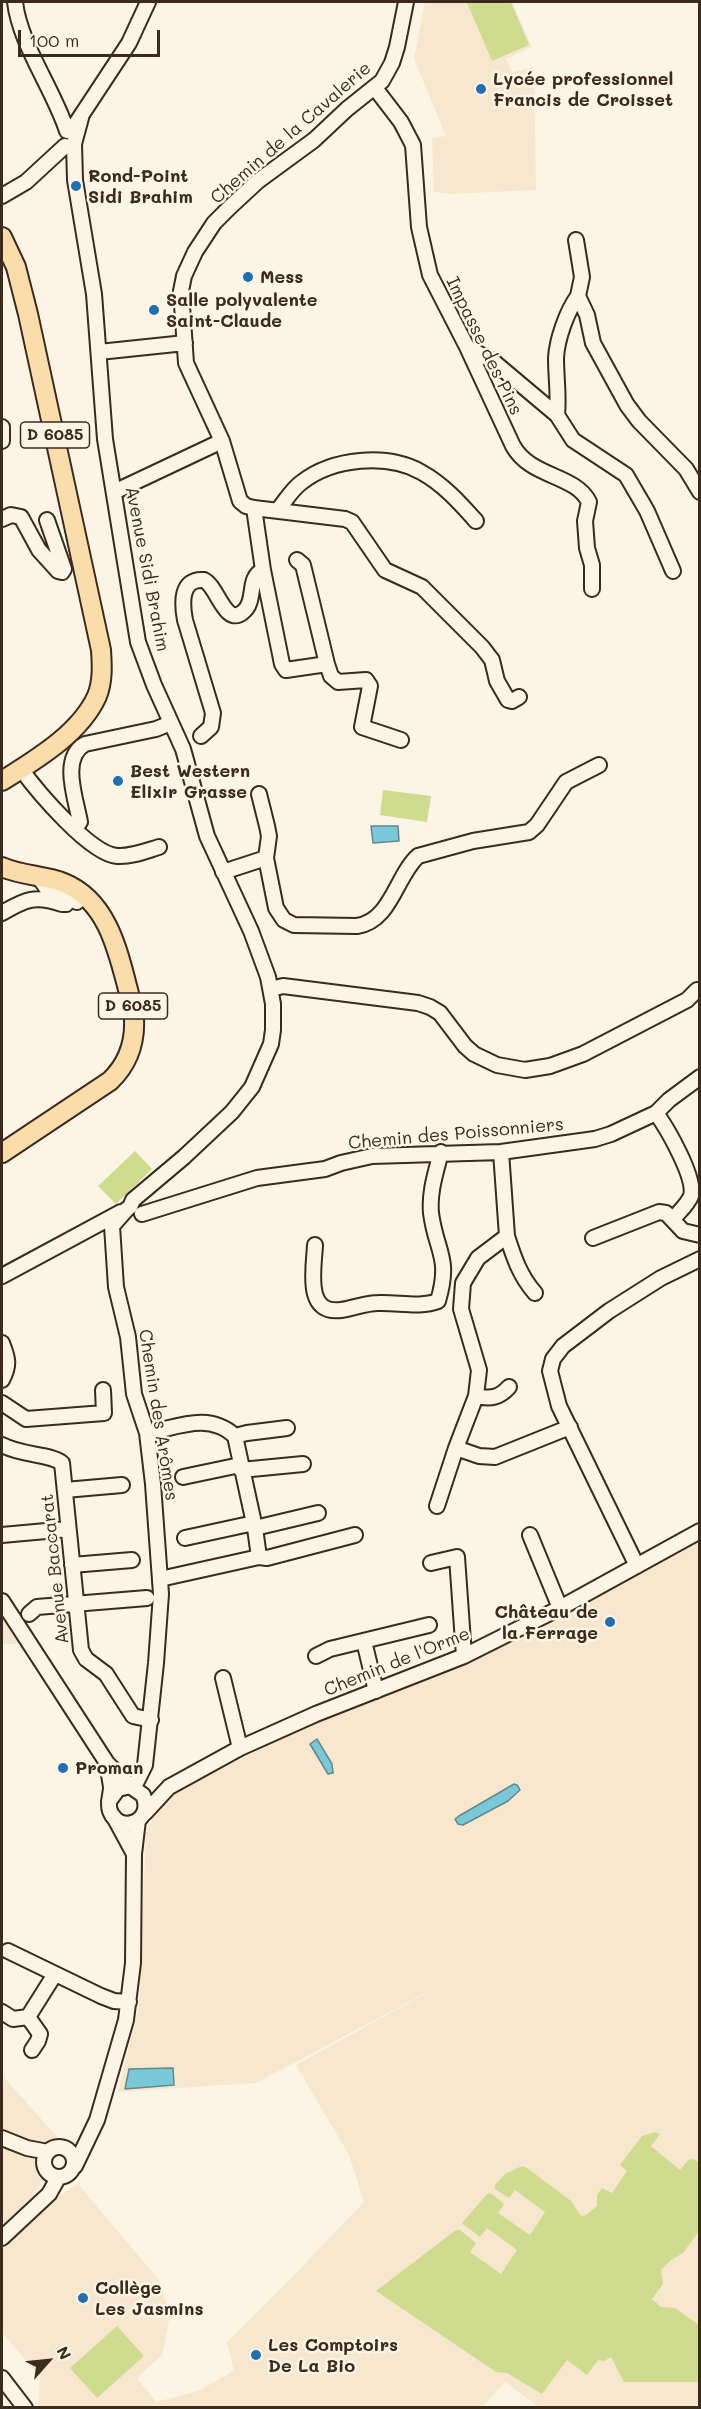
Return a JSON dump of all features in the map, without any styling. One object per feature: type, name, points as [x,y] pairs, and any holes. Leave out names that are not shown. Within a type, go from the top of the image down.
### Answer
[{"type":"main road","name":"D 6085","points":[[2,237],[16,267],[28,314],[98,636],[102,664],[97,695],[90,708],[66,735],[2,781]]},
{"type":"main road","name":"D 6085","points":[[2,772],[58,730],[76,712],[90,693],[97,663],[98,636]]},
{"type":"main road","points":[[21,769],[20,763],[50,741],[58,730]]},
{"type":"main road","name":"D 6085","points":[[2,867],[66,884],[88,898],[105,920],[119,960],[135,1021],[133,1046],[119,1072],[111,1081],[2,1153]]},
{"type":"street","name":"Avenue Sidi Brahim","points":[[15,2],[17,16],[26,41],[57,108],[68,141],[94,294],[101,414],[138,642],[154,685],[183,749],[207,836],[249,925],[271,989],[273,1030],[266,1057],[252,1087],[232,1112],[152,1186],[138,1206]]},
{"type":"street","points":[[2,196],[61,158],[84,113],[137,29],[147,2]]},
{"type":"street","name":"Chemin de la Cavalerie","points":[[185,343],[182,284],[195,252],[214,223],[245,192],[314,140],[382,81],[392,63],[406,2]]},
{"type":"street","name":"Impasse des Pins","points":[[375,87],[402,122],[413,146],[418,215],[425,261],[439,295],[467,347],[519,456],[540,470],[580,489],[590,502],[585,521],[586,548],[592,565],[591,589]]},
{"type":"street","points":[[57,108],[84,113]]},
{"type":"street","points":[[32,177],[68,141]]},
{"type":"street","points":[[557,415],[560,394],[556,356],[568,310],[578,296],[582,277],[576,240]]},
{"type":"street","points":[[578,296],[586,315],[593,343],[627,405],[639,421],[686,469],[699,492]]},
{"type":"street","points":[[99,352],[185,343],[186,363],[222,441],[240,501],[254,508],[345,519],[352,522],[385,570],[422,587],[487,652],[496,667],[497,681],[508,700],[512,701],[519,697]]},
{"type":"street","points":[[467,347],[494,362],[557,415],[573,440],[626,475],[647,511],[673,571]]},
{"type":"street","points":[[2,427],[2,441]]},
{"type":"street","points":[[114,492],[222,441]]},
{"type":"street","points":[[278,510],[291,491],[312,475],[361,461],[400,464],[423,473],[449,492],[476,521]]},
{"type":"street","points":[[254,508],[263,570],[282,664],[286,670],[327,663]]},
{"type":"street","points":[[2,519],[11,515],[21,517],[39,550],[58,572],[62,572],[64,569],[62,561],[47,520]]},
{"type":"street","points":[[297,560],[303,565],[331,676],[338,682],[366,680],[369,682],[362,724],[364,729],[401,740]]},
{"type":"street","points":[[201,736],[211,727],[213,713],[185,620],[184,590],[192,582],[204,580],[214,588],[226,612],[239,615],[246,609],[254,577],[263,570]]},
{"type":"street","points":[[75,828],[80,822],[71,764],[78,748],[85,744],[156,729],[171,723]]},
{"type":"street","points":[[258,794],[269,836],[266,858],[279,915],[294,925],[365,925],[378,917],[418,856],[473,841],[529,832],[534,829],[566,782],[599,765]]},
{"type":"street","points":[[21,769],[53,810],[109,854],[123,856],[159,847]]},
{"type":"street","points":[[223,872],[266,858]]},
{"type":"street","points":[[38,876],[47,889],[81,902],[88,898]]},
{"type":"street","points":[[2,913],[33,898],[66,904],[69,898]]},
{"type":"street","points":[[271,989],[283,986],[418,1003],[440,1013],[465,1046],[474,1053],[497,1065],[525,1070],[550,1066],[583,1054],[687,1000],[697,990]]},
{"type":"street","name":"Chemin des Poissonniers","points":[[138,1206],[166,1205],[257,1178],[325,1169],[372,1156],[441,1152],[501,1152],[595,1139],[656,1113],[699,1077]]},
{"type":"street","points":[[656,1113],[677,1147],[691,1186],[691,1196],[673,1219]]},
{"type":"street","points":[[315,1245],[314,1294],[318,1303],[324,1307],[338,1311],[375,1303],[430,1304],[438,1301],[444,1281],[444,1260],[432,1215],[430,1196],[441,1152]]},
{"type":"street","points":[[501,1152],[507,1236],[516,1264],[525,1282],[536,1293]]},
{"type":"street","points":[[67,1243],[112,1226],[138,1206]]},
{"type":"street","points":[[2,1276],[138,1206]]},
{"type":"street","points":[[593,1238],[659,1212],[666,1212],[683,1231],[699,1235]]},
{"type":"street","name":"Chemin des Arômes","points":[[112,1226],[116,1287],[128,1337],[134,1394],[147,1433],[160,1579],[160,1610],[151,1720],[145,1765],[134,1788]]},
{"type":"street","points":[[438,1506],[456,1448],[476,1396],[479,1370],[461,1309],[463,1283],[478,1258],[507,1236]]},
{"type":"street","points":[[637,1566],[553,1389],[550,1371],[553,1359],[563,1346],[609,1311],[661,1278],[699,1259]]},
{"type":"street","points":[[2,1343],[9,1361],[2,1380]]},
{"type":"street","points":[[476,1396],[490,1399],[502,1395],[509,1387]]},
{"type":"street","points":[[2,1403],[26,1419],[104,1413],[103,1390]]},
{"type":"street","points":[[147,1433],[205,1422],[225,1428],[235,1436],[259,1557]]},
{"type":"street","points":[[456,1448],[479,1456],[495,1457],[570,1427]]},
{"type":"street","points":[[235,1436],[247,1432],[287,1428]]},
{"type":"street","name":"Avenue Baccarat","points":[[2,1445],[25,1454],[54,1457],[62,1463],[81,1650],[86,1659],[106,1674],[131,1722],[151,1720]]},
{"type":"street","points":[[183,1477],[241,1468],[303,1464]]},
{"type":"street","points":[[65,1490],[122,1485]]},
{"type":"street","points":[[185,1538],[318,1514]]},
{"type":"street","points":[[2,1535],[68,1529]]},
{"type":"street","name":"Chemin de l'Orme","points":[[142,1817],[169,1787],[240,1748],[464,1656],[560,1608],[699,1531]]},
{"type":"street","points":[[160,1579],[259,1557],[267,1558],[355,1535]]},
{"type":"street","points":[[530,1535],[560,1608]]},
{"type":"street","points":[[430,1563],[457,1557],[464,1656]]},
{"type":"street","points":[[72,1565],[132,1560]]},
{"type":"street","points":[[29,1614],[37,1607],[147,1598]]},
{"type":"street","points":[[2,1601],[107,1763],[146,1801],[134,1854],[133,1963],[129,2002],[97,2120],[70,2174],[2,2147]]},
{"type":"street","points":[[316,1656],[330,1649],[429,1625]]},
{"type":"street","points":[[364,1641],[376,1691]]},
{"type":"street","points":[[223,1678],[240,1748]]},
{"type":"street","points":[[107,1763],[111,1788],[110,1812],[134,1854]]},
{"type":"street","name":"Chemin de l'Orme","points":[[134,1788],[169,1787]]},
{"type":"street","points":[[110,1801],[118,1789],[134,1788]]},
{"type":"street","points":[[114,1817],[128,1824],[142,1817]]},
{"type":"street","points":[[8,1952],[101,1996],[114,2001],[129,2002]]},
{"type":"street","points":[[28,2017],[55,1974]]},
{"type":"street","points":[[2,2012],[13,2019],[28,2017]]},
{"type":"street","points":[[28,2017],[40,2034],[32,2050]]},
{"type":"street","points":[[2,2238],[49,2194],[49,2167],[55,2147],[65,2148],[90,2135]]},
{"type":"street","points":[[2,2138],[27,2148],[49,2167]]},
{"type":"street","points":[[65,2148],[73,2155],[75,2166]]},
{"type":"street","points":[[2,2378],[25,2408]]},
{"type":"shaded area","name":"Lycée professionnel Francis de Croisset","points":[[425,2],[512,2],[532,47],[506,59],[512,72],[534,67],[536,190],[450,194],[434,192],[432,138],[446,136],[414,59]]},
{"type":"shaded area","points":[[699,1540],[699,2407],[539,2407],[505,2382],[482,2407],[38,2407],[40,2377],[2,2335],[2,2244],[52,2200],[78,2184],[159,2280],[170,2316],[162,2355],[137,2378],[156,2402],[198,2391],[234,2371],[227,2342],[364,2202],[349,2155],[296,2065],[452,1979],[256,2083],[118,2092],[139,2007],[146,1832],[157,1812],[172,1793],[326,1717],[450,1671]]},
{"type":"shaded area","points":[[2,1616],[18,1644],[2,1644]]},
{"type":"shaded area","points":[[2,2075],[59,2139],[37,2166],[42,2181],[33,2197],[2,2226]]},
{"type":"green space","points":[[511,2],[529,45],[492,61],[467,3]]},
{"type":"green space","points":[[383,790],[431,796],[427,822],[380,815]]},
{"type":"green space","points":[[135,1151],[152,1169],[116,1204],[98,1186]]},
{"type":"green space","points":[[655,2132],[660,2134],[651,2146],[680,2170],[688,2160],[694,2159],[699,2163],[699,2231],[683,2253],[661,2270],[663,2284],[652,2299],[661,2307],[675,2308],[699,2325],[699,2382],[624,2382],[611,2357],[604,2361],[598,2360],[587,2375],[567,2360],[542,2394],[507,2373],[496,2372],[376,2291],[456,2230],[460,2230],[476,2243],[470,2252],[501,2274],[517,2250],[487,2228],[480,2237],[462,2223],[490,2193],[504,2204],[498,2213],[530,2235],[545,2212],[515,2190],[509,2198],[495,2189],[495,2185],[505,2174],[522,2166],[527,2168],[571,2201],[581,2216],[586,2215],[597,2206],[597,2195],[602,2188],[612,2193],[627,2171],[620,2165],[642,2136]]},
{"type":"green space","points":[[117,2326],[144,2356],[97,2398],[70,2368]]},
{"type":"water","points":[[371,826],[398,826],[399,841],[373,843]]},
{"type":"water","points":[[317,1739],[332,1764],[333,1773],[328,1774],[310,1744]]},
{"type":"water","points":[[514,1784],[520,1790],[508,1801],[463,1825],[458,1824],[455,1819],[459,1816]]},
{"type":"water","points":[[173,2068],[174,2085],[125,2089],[129,2069]]},
{"type":"place","name":"Lycée professionnel Francis de Croisset","points":[[481,89]]},
{"type":"place","name":"Rond-Point Sidi Brahim","points":[[76,186]]},
{"type":"place","name":"Mess","points":[[248,277]]},
{"type":"place","name":"Salle polyvalente Saint-Claude","points":[[154,310]]},
{"type":"place","name":"Best Western Elixir Grasse","points":[[118,781]]},
{"type":"place","name":"Château de la Ferrage","points":[[610,1622]]},
{"type":"place","name":"Proman","points":[[63,1768]]},
{"type":"place","name":"Collège Les Jasmins","points":[[83,2298]]},
{"type":"place","name":"Les Comptoirs De La Bio","points":[[256,2355]]}]
